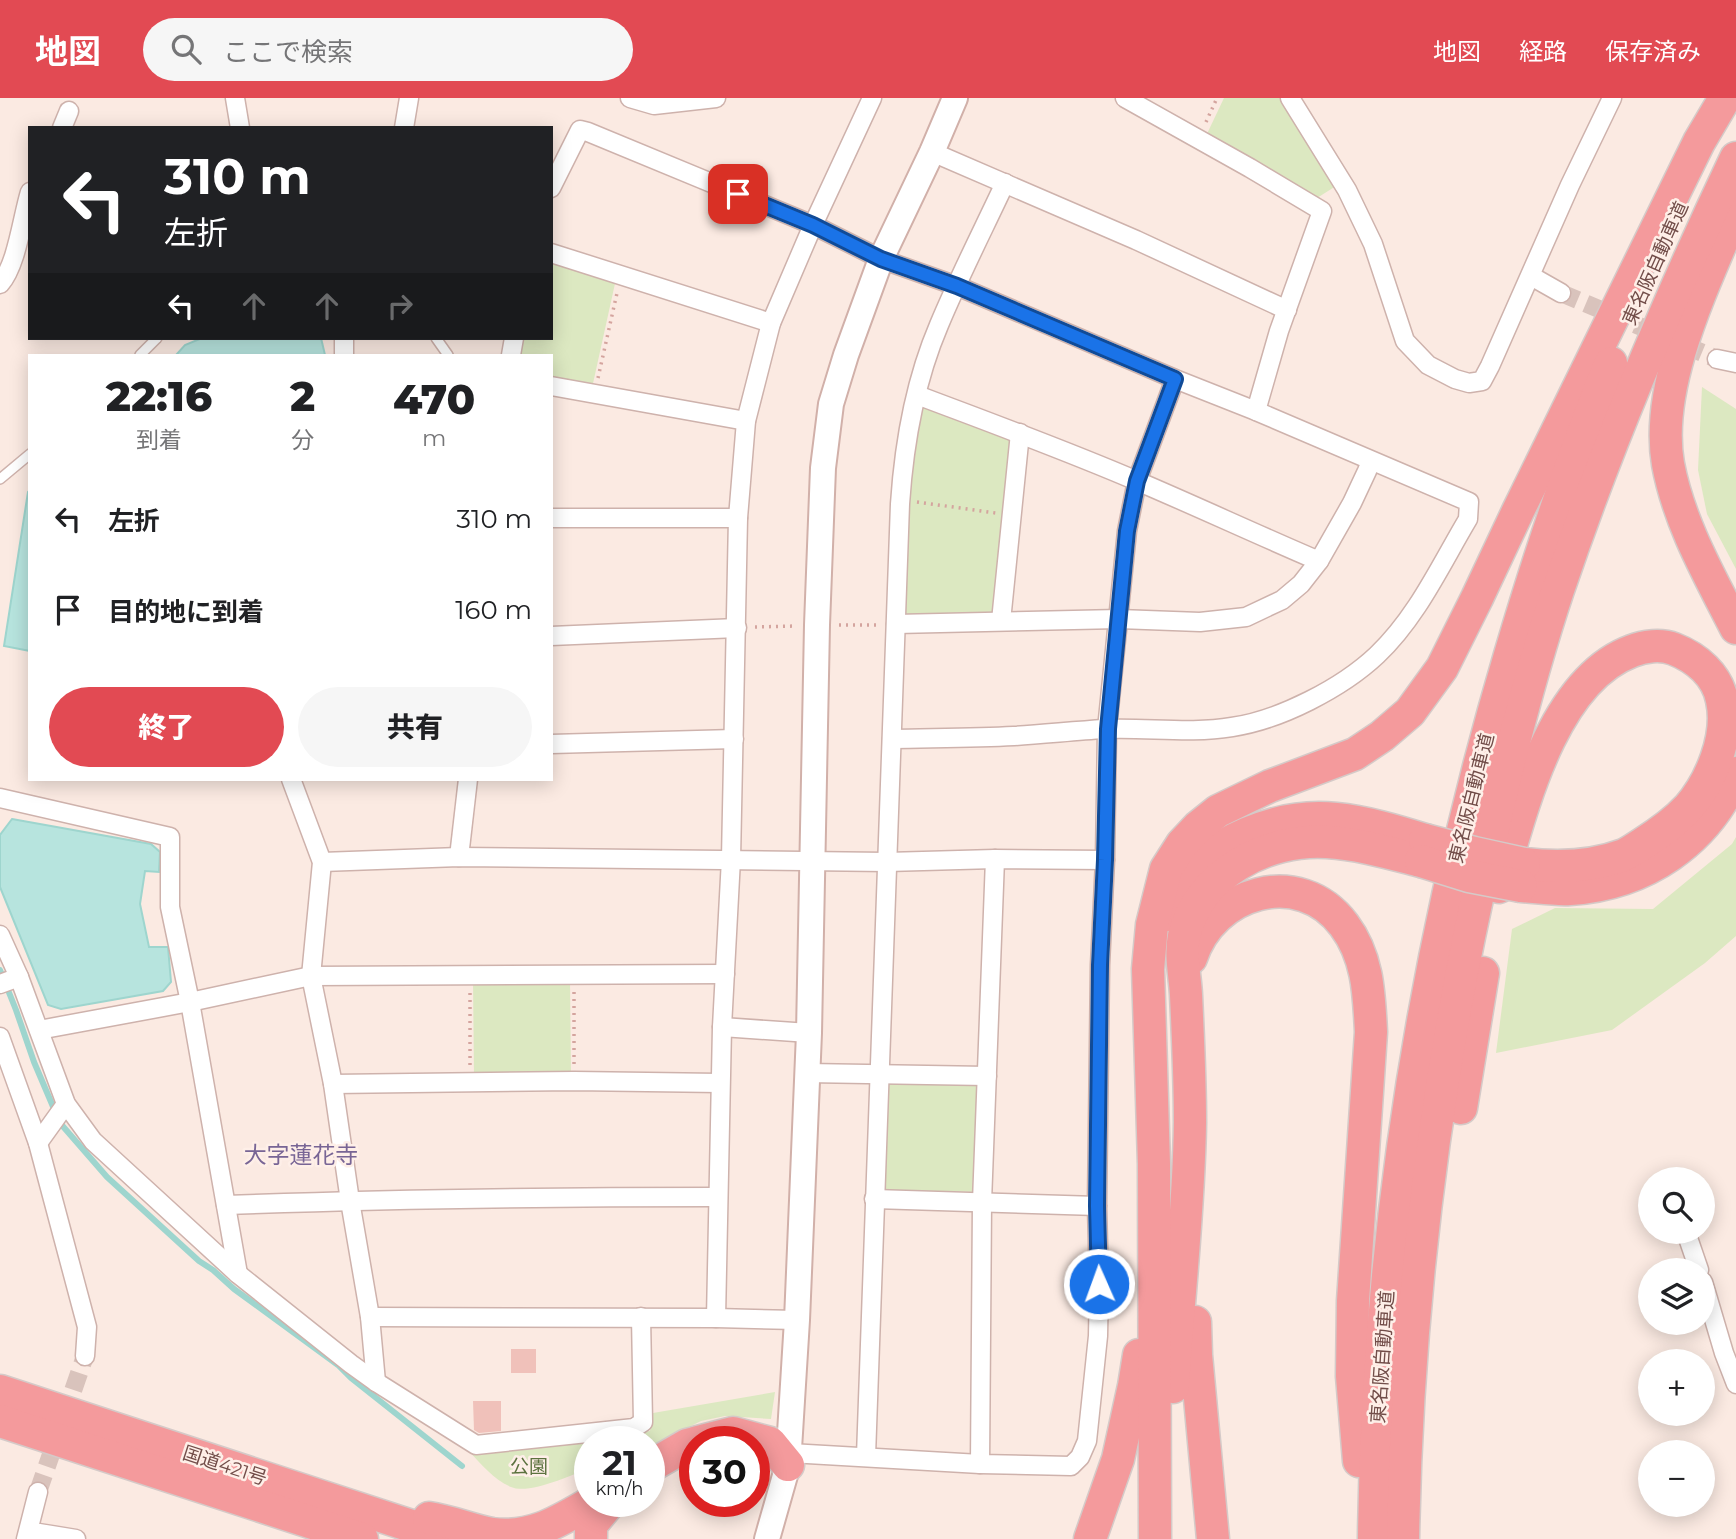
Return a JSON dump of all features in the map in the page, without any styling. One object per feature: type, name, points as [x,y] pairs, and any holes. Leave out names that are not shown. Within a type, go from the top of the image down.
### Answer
[{"type":"highway","points":[[1155,1539],[1154,1164],[1148,969],[1152,925],[1166,869],[1182,844],[1218,811],[1270,786],[1355,754],[1382,736],[1410,712],[1442,668],[1699,142],[1726,98]]},
{"type":"highway","name":"東名阪自動車道","points":[[1374,1539],[1377,1422],[1385,1304],[1401,1154],[1421,1029],[1469,802],[1530,586],[1570,468],[1660,247],[1733,98]]},
{"type":"highway","name":"東名阪自動車道","points":[[1403,1539],[1415,1305],[1432,1158],[1450,1035],[1473,913],[1497,810],[1557,593],[1598,478],[1636,380],[1736,158]]},
{"type":"highway","points":[[1736,208],[1688,329],[1675,371],[1667,428],[1668,462],[1681,513],[1736,628]]},
{"type":"highway","points":[[1408,1425],[1495,903],[1535,772],[1566,709],[1580,688],[1599,669],[1621,655],[1644,646],[1671,648],[1698,661],[1713,677],[1722,700],[1724,723],[1722,744],[1714,766],[1689,807],[1669,825],[1625,854],[1601,862],[1523,875]]},
{"type":"highway","points":[[1174,1539],[1173,1386],[1190,1121],[1186,990],[1182,958],[1184,937],[1191,916],[1201,899],[1232,867],[1277,847],[1303,842],[1474,853],[1523,875],[1567,890],[1592,887],[1616,881],[1662,861],[1687,842],[1718,808],[1736,774]]},
{"type":"highway","points":[[1148,969],[1176,892],[1205,860],[1241,836],[1281,822],[1336,819],[1397,832],[1423,850]]},
{"type":"highway","points":[[1186,990],[1190,963],[1205,930],[1236,903],[1252,895],[1270,891],[1305,896],[1334,913],[1359,950],[1366,971],[1371,1032],[1355,1252],[1352,1376],[1367,1539]]},
{"type":"highway","points":[[1090,1539],[1118,1460],[1137,1366],[1154,1164]]},
{"type":"highway","points":[[1188,1170],[1196,1355],[1213,1539]]},
{"type":"highway","name":"国道421号","points":[[0,1391],[363,1525]]},
{"type":"highway","name":"国道421号","points":[[0,1421],[363,1525],[451,1539]]},
{"type":"highway","points":[[770,1443],[789,1459]]},
{"type":"highway","points":[[1101,1539],[1104,1504]]},
{"type":"highway","points":[[363,1525],[433,1518],[495,1535],[522,1536],[544,1530],[574,1512]]},
{"type":"highway","points":[[591,1539],[591,1525],[598,1517]]},
{"type":"street","points":[[235,98],[240,126]]},
{"type":"street","points":[[404,126],[409,98]]},
{"type":"street","points":[[630,98],[654,105],[716,98]]},
{"type":"street","points":[[716,1318],[720,1083],[731,859],[738,518],[746,421],[771,323],[872,98]]},
{"type":"street","points":[[1125,98],[1322,211]]},
{"type":"street","points":[[1290,98],[1347,190],[1373,244],[1405,341],[1429,365],[1469,383],[1482,381],[1490,366],[1609,99]]},
{"type":"street","points":[[767,1539],[789,1459],[797,1320],[809,1033],[817,625],[823,468],[831,404],[881,259],[932,152],[950,100]]},
{"type":"street","points":[[553,184],[580,131],[600,137],[813,225],[881,259],[957,286],[1469,502],[1468,519],[1410,617],[1397,634],[1376,656],[1337,687],[1264,719],[1232,727],[1193,730],[1108,729],[1013,736],[892,739]]},
{"type":"street","points":[[932,152],[1287,310]]},
{"type":"street","points":[[866,1456],[904,458],[917,395],[938,327],[1005,183]]},
{"type":"street","points":[[1256,411],[1279,331],[1322,211],[1347,190]]},
{"type":"street","points":[[0,284],[12,261],[28,200]]},
{"type":"street","points":[[553,254],[771,323]]},
{"type":"street","points":[[1531,275],[1561,293]]},
{"type":"street","points":[[1717,359],[1736,363]]},
{"type":"street","points":[[789,1459],[866,1456],[980,1464],[1071,1466],[1080,1457],[1087,1441],[1098,1336],[1100,965],[1108,729],[1127,531],[1137,481],[1175,379]]},
{"type":"street","points":[[553,386],[746,421]]},
{"type":"street","points":[[917,395],[1020,433],[1137,481],[1320,561]]},
{"type":"street","points":[[1001,621],[1020,433]]},
{"type":"street","points":[[896,624],[1119,619],[1200,622],[1247,617],[1282,600],[1301,584],[1320,561],[1352,503],[1371,461]]},
{"type":"street","points":[[553,518],[738,518]]},
{"type":"street","points":[[553,636],[737,628]]},
{"type":"street","points":[[553,744],[734,739]]},
{"type":"street","points":[[292,781],[322,862],[311,976],[333,1084],[370,1317],[376,1382]]},
{"type":"street","points":[[458,857],[468,781]]},
{"type":"street","points":[[0,798],[170,836],[170,908],[190,1002],[238,1274]]},
{"type":"street","points":[[322,862],[458,857],[887,862],[1105,860]]},
{"type":"street","points":[[980,1464],[982,1202],[995,859]]},
{"type":"street","points":[[0,935],[19,977],[66,1104],[93,1141],[238,1274],[376,1382],[477,1445],[634,1428],[643,1422],[641,1317]]},
{"type":"street","points":[[39,1030],[311,976],[725,974]]},
{"type":"street","points":[[0,984],[19,977]]},
{"type":"street","points":[[722,1027],[809,1033]]},
{"type":"street","points":[[0,1037],[38,1143],[88,1327],[85,1356]]},
{"type":"street","points":[[807,1073],[987,1076]]},
{"type":"street","points":[[333,1084],[574,1081],[720,1083]]},
{"type":"street","points":[[38,1143],[66,1104]]},
{"type":"street","points":[[226,1205],[350,1200],[718,1197]]},
{"type":"street","points":[[874,1199],[1097,1206]]},
{"type":"street","points":[[370,1317],[797,1320]]},
{"type":"street","points":[[1715,1323],[1736,1384]]},
{"type":"street","points":[[27,1539],[38,1492]]},
{"type":"street","points":[[27,1539],[38,1533],[76,1539]]},
{"type":"lane","points":[[141,354],[155,340]]},
{"type":"lane","points":[[0,479],[28,456]]},
{"type":"path","points":[[1198,140],[1217,98]]},
{"type":"path","points":[[594,394],[621,275]]},
{"type":"path","points":[[901,499],[1012,515]]},
{"type":"path","points":[[737,628],[896,624]]},
{"type":"path","points":[[470,974],[470,1082]]},
{"type":"path","points":[[574,974],[574,1081]]},
{"type":"green space","points":[[1224,98],[1280,98],[1336,186],[1317,198],[1205,138]]},
{"type":"green space","points":[[553,259],[616,279],[592,388],[553,381],[553,354],[520,354],[523,340],[553,340]]},
{"type":"green space","points":[[1702,387],[1736,409],[1736,569],[1707,514],[1698,470]]},
{"type":"green space","points":[[923,405],[1010,440],[993,613],[904,617],[911,460]]},
{"type":"green space","points":[[1736,837],[1736,936],[1705,963],[1612,1030],[1496,1053],[1512,929],[1555,908],[1653,909],[1732,844]]},
{"type":"green space","points":[[473,979],[570,979],[571,1076],[474,1076]]},
{"type":"green space","points":[[885,1079],[981,1080],[978,1192],[883,1190]]},
{"type":"green space","name":"公園","points":[[775,1392],[771,1419],[725,1416],[691,1426],[679,1426],[679,1432],[665,1439],[665,1426],[651,1426],[653,1413]]},
{"type":"green space","name":"公園","points":[[574,1439],[574,1474],[539,1486],[519,1489],[499,1480],[469,1451]]},
{"type":"water","points":[[197,340],[321,340],[325,354],[177,354],[185,345]]},
{"type":"water","points":[[28,492],[28,651],[4,646]]},
{"type":"water","points":[[12,819],[151,844],[160,852],[159,872],[145,871],[140,904],[149,947],[168,947],[171,982],[163,991],[61,1009],[48,1005],[0,887],[0,835]]},
{"type":"building","points":[[511,1349],[536,1349],[536,1373],[511,1373]]},
{"type":"building","points":[[473,1401],[501,1401],[501,1431],[479,1433],[474,1430]]},
{"type":"waterway","points":[[0,970],[60,1123],[107,1177],[199,1261],[338,1365],[462,1466]]},
{"type":"tunnel","points":[[1561,293],[1717,359]]},
{"type":"tunnel","points":[[38,1492],[85,1356]]},
{"type":"district","name":"大字蓮花寺","points":[[301,1155]]},
{"type":"route","points":[[738,194],[813,225],[881,259],[957,286],[1175,379],[1137,481],[1127,531],[1108,729],[1100,965],[1097,1206],[1099,1284]]}]
